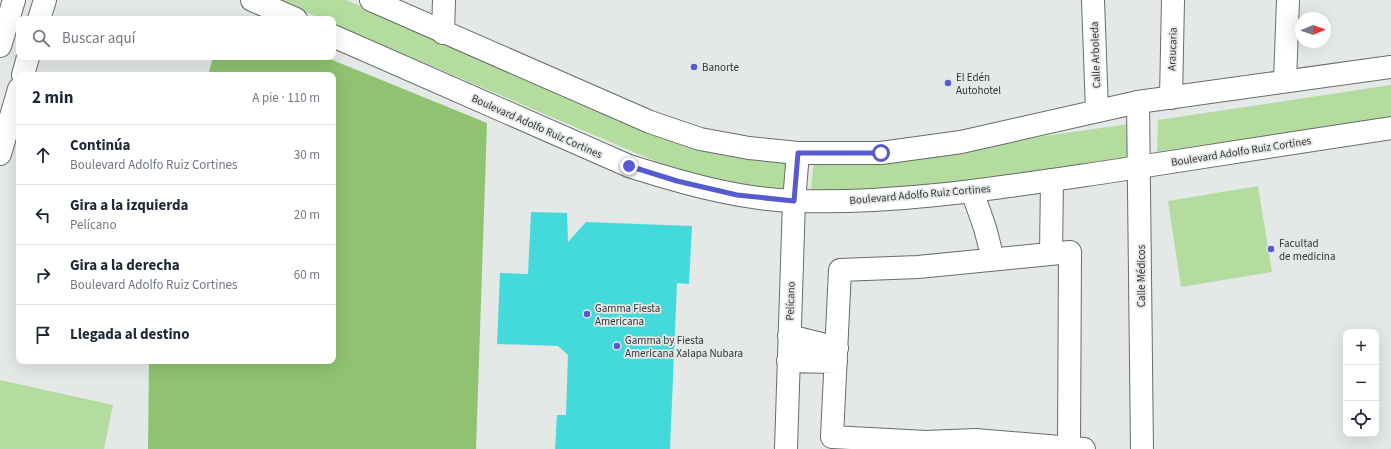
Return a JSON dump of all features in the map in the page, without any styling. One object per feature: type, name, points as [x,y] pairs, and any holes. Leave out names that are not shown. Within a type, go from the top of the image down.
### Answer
[{"type":"main road","points":[[0,46],[14,0]]},
{"type":"main road","points":[[40,16],[45,0]]},
{"type":"main road","points":[[252,0],[289,16]]},
{"type":"main road","points":[[371,0],[443,33],[664,127],[700,139],[749,148],[798,153],[881,153],[961,142],[1138,102],[1391,67]]},
{"type":"main road","points":[[443,33],[444,0]]},
{"type":"main road","name":"Calle Arboleda","points":[[1093,0],[1097,111]]},
{"type":"main road","name":"Araucaria","points":[[1170,98],[1174,0]]},
{"type":"main road","points":[[1285,81],[1288,0]]},
{"type":"main road","name":"Boulevard Adolfo Ruiz Cortines","points":[[336,37],[629,166],[677,181],[737,195],[794,201],[884,199],[972,191],[1140,167],[1391,128]]},
{"type":"main road","points":[[24,72],[27,60]]},
{"type":"main road","points":[[0,154],[16,99]]},
{"type":"main road","name":"Calle Médicos","points":[[1138,102],[1140,167],[1142,449]]},
{"type":"main road","name":"Pelícano","points":[[786,449],[794,201],[798,153]]},
{"type":"main road","points":[[1051,253],[1052,180]]},
{"type":"main road","points":[[972,191],[985,228],[993,259]]},
{"type":"main road","points":[[1070,252],[1076,448],[974,440],[926,442],[832,437],[840,270],[918,267],[993,259],[1070,252]]},
{"type":"main road","points":[[789,336],[836,355]]},
{"type":"main road","points":[[788,361],[836,355]]},
{"type":"green space","points":[[277,0],[346,0],[683,144],[789,160],[783,196],[676,170],[336,25],[336,16],[315,16]]},
{"type":"green space","points":[[212,60],[332,60],[487,123],[476,449],[148,449],[149,364],[336,364],[336,72],[209,72]]},
{"type":"green space","points":[[1391,85],[1391,122],[1157,157],[1158,120]]},
{"type":"green space","points":[[1129,124],[1130,161],[852,196],[811,190],[814,159],[897,157]]},
{"type":"green space","points":[[1258,186],[1272,272],[1181,287],[1168,201]]},
{"type":"green space","points":[[0,380],[113,405],[104,449],[0,449]]},
{"type":"building","name":"Gamma Fiesta Americana","points":[[531,212],[567,213],[568,242],[586,222],[692,226],[689,284],[677,283],[670,449],[555,449],[557,415],[566,415],[568,355],[558,346],[497,344],[500,273],[528,274]]},
{"type":"place","name":"Banorte","points":[[694,67]]},
{"type":"place","name":"El Edén Autohotel","points":[[948,83]]},
{"type":"place","name":"Facultad de medicina","points":[[1271,249]]},
{"type":"place","name":"Gamma Fiesta Americana","points":[[587,314]]},
{"type":"place","name":"Gamma by Fiesta Americana Xalapa Nubara","points":[[617,346]]},
{"type":"route","points":[[629,166],[677,181],[737,195],[794,201],[798,153],[881,153]]}]
